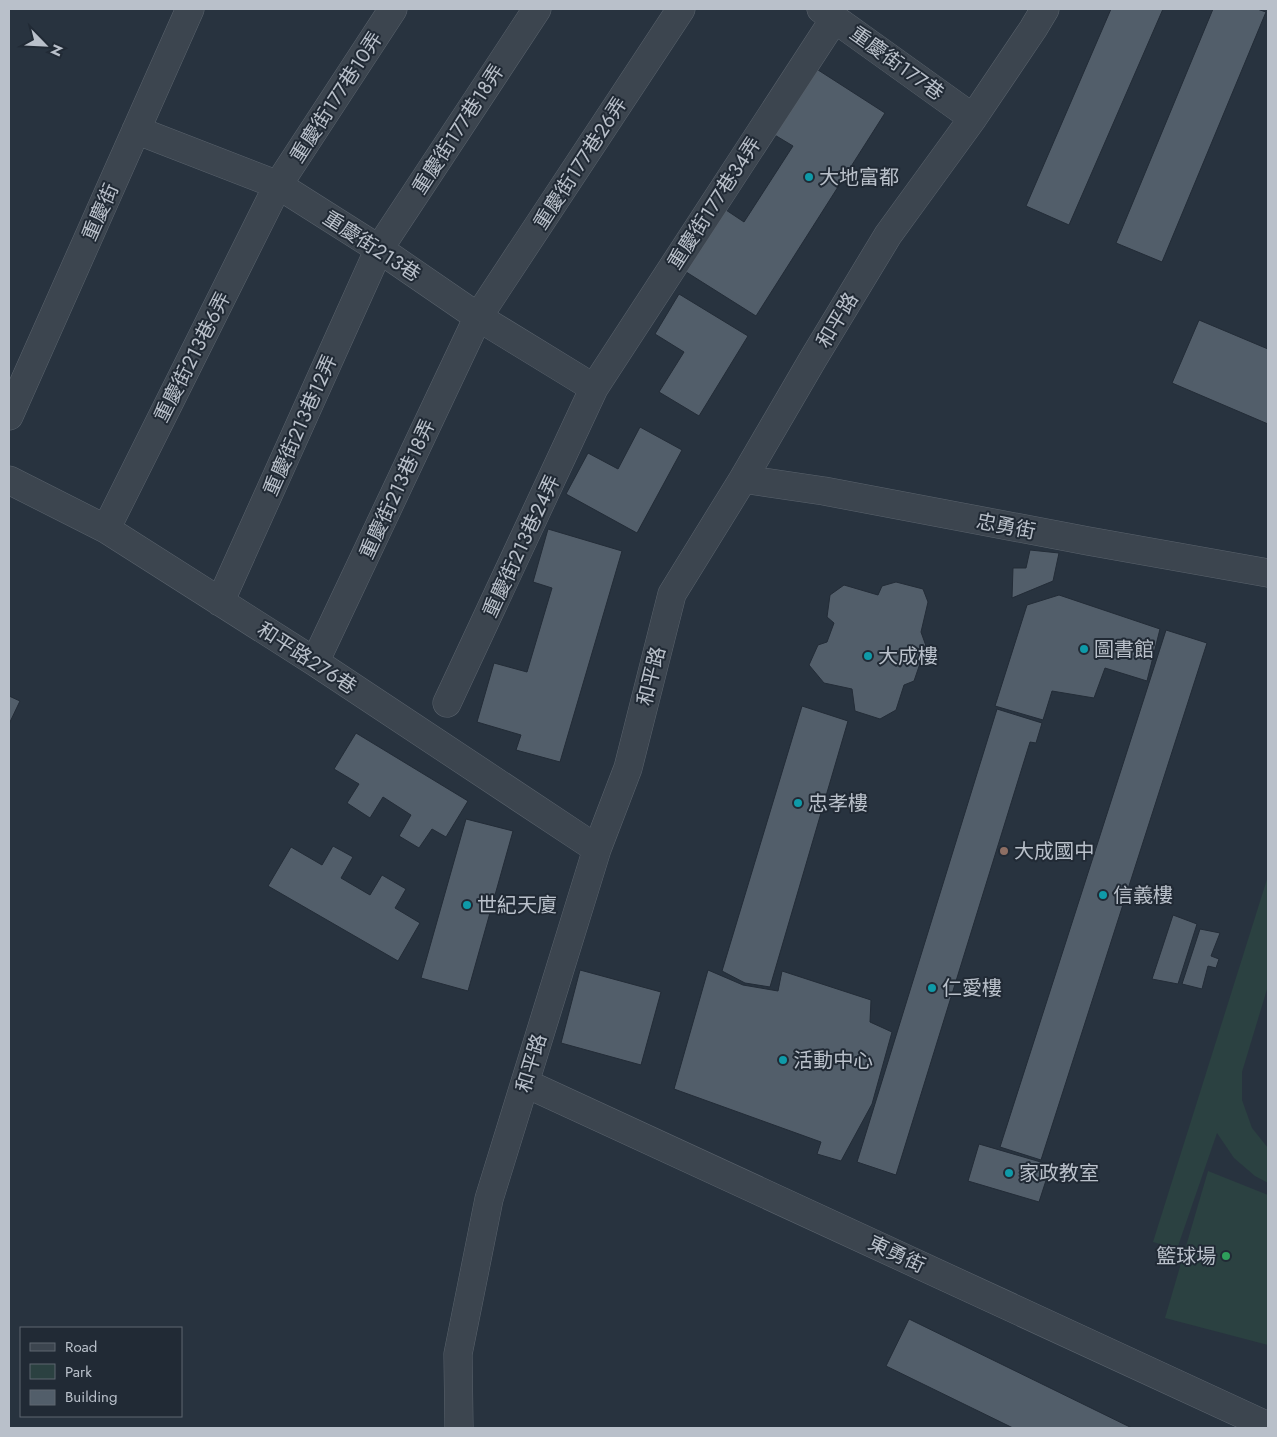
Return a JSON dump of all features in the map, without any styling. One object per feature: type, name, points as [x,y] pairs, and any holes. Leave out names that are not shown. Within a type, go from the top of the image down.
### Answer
[{"type":"street","name":"重慶街","points":[[9,416],[190,9]]},
{"type":"street","name":"重慶街177巷10弄","points":[[278,186],[393,9]]},
{"type":"street","name":"重慶街177巷18弄","points":[[379,249],[537,9]]},
{"type":"street","name":"重慶街177巷26弄","points":[[478,316],[681,9]]},
{"type":"street","name":"和平路","points":[[459,1428],[458,1354],[488,1199],[597,849],[628,768],[672,594],[743,479],[888,235],[973,118],[1045,9]]},
{"type":"street","name":"重慶街177巷","points":[[828,13],[973,118]]},
{"type":"street","name":"重慶街177巷34弄","points":[[594,388],[828,13]]},
{"type":"street","name":"重慶街213巷","points":[[136,130],[278,186],[379,249],[478,316],[594,388]]},
{"type":"street","name":"重慶街213巷6弄","points":[[106,529],[278,186]]},
{"type":"street","name":"重慶街213巷12弄","points":[[220,602],[379,249]]},
{"type":"street","name":"重慶街213巷18弄","points":[[315,662],[478,316]]},
{"type":"street","name":"重慶街213巷24弄","points":[[447,703],[594,388]]},
{"type":"street","name":"忠勇街","points":[[743,479],[824,491],[1268,573]]},
{"type":"street","name":"和平路276巷","points":[[9,480],[106,529],[315,662],[597,849]]},
{"type":"street","name":"東勇街","points":[[525,1083],[1260,1425]]},
{"type":"green space","points":[[1268,876],[1268,986],[1242,1072],[1242,1100],[1252,1128],[1268,1148],[1268,1183],[1255,1176],[1234,1158],[1217,1133],[1177,1249],[1153,1242]]},
{"type":"green space","name":"籃球場","points":[[1208,1171],[1268,1195],[1268,1345],[1165,1318]]},
{"type":"building","points":[[1111,9],[1163,9],[1069,225],[1026,206]]},
{"type":"building","points":[[1213,9],[1257,9],[1266,12],[1162,262],[1116,243]]},
{"type":"building","name":"大地富都","points":[[815,68],[885,113],[756,316],[683,270],[723,208],[744,222],[793,146],[773,134]]},
{"type":"building","points":[[679,294],[748,336],[699,416],[659,392],[684,352],[655,334]]},
{"type":"building","points":[[1199,320],[1268,349],[1268,424],[1172,383]]},
{"type":"building","points":[[640,427],[682,450],[637,533],[566,494],[588,453],[618,469]]},
{"type":"building","points":[[548,529],[622,551],[560,762],[516,750],[521,735],[477,722],[494,663],[527,672],[552,588],[533,582]]},
{"type":"building","points":[[1030,550],[1059,553],[1053,581],[1012,598],[1013,568],[1026,568]]},
{"type":"building","name":"大成樓","points":[[896,582],[923,589],[928,602],[921,632],[926,646],[914,681],[904,685],[896,710],[880,719],[855,711],[852,689],[824,683],[809,665],[818,645],[827,642],[834,623],[827,617],[830,595],[844,585],[878,595],[882,586]]},
{"type":"building","name":"圖書館","points":[[1059,595],[1160,629],[1147,681],[1105,668],[1094,698],[1052,691],[1043,720],[995,706],[1027,605]]},
{"type":"building","name":"信義樓","points":[[1166,630],[1207,643],[1041,1160],[1000,1147]]},
{"type":"building","points":[[9,696],[20,701],[9,724]]},
{"type":"building","name":"忠孝樓","points":[[802,706],[848,721],[770,987],[745,983],[722,971]]},
{"type":"building","name":"仁愛樓","points":[[997,709],[1042,723],[1036,743],[1030,742],[896,1175],[857,1162]]},
{"type":"building","points":[[356,733],[468,801],[446,837],[432,829],[419,848],[399,836],[411,815],[383,797],[370,818],[347,803],[359,784],[334,769]]},
{"type":"building","name":"世紀天廈","points":[[466,819],[513,831],[468,991],[421,978]]},
{"type":"building","name":"世紀天廈","points":[[333,846],[353,857],[341,878],[370,895],[382,875],[406,889],[395,908],[420,923],[398,961],[268,886],[291,847],[322,865]]},
{"type":"building","points":[[1173,915],[1197,924],[1178,984],[1152,979]]},
{"type":"building","points":[[1200,929],[1220,933],[1211,956],[1219,959],[1216,968],[1208,966],[1202,989],[1182,984]]},
{"type":"building","points":[[580,970],[661,992],[641,1065],[561,1043]]},
{"type":"building","name":"活動中心","points":[[708,970],[743,985],[778,991],[782,971],[871,1000],[870,1022],[892,1032],[872,1104],[841,1161],[817,1154],[821,1142],[674,1089]]},
{"type":"building","name":"家政教室","points":[[979,1144],[1051,1165],[1039,1202],[968,1181]]},
{"type":"building","points":[[909,1319],[1132,1428],[1013,1428],[886,1366]]},
{"type":"place","name":"大地富都","points":[[809,177]]},
{"type":"place","name":"圖書館","points":[[1084,649]]},
{"type":"place","name":"大成樓","points":[[868,656]]},
{"type":"place","name":"忠孝樓","points":[[798,803]]},
{"type":"place","name":"大成國中","points":[[1004,851]]},
{"type":"place","name":"信義樓","points":[[1103,895]]},
{"type":"place","name":"世紀天廈","points":[[467,905]]},
{"type":"place","name":"仁愛樓","points":[[932,988]]},
{"type":"place","name":"活動中心","points":[[783,1060]]},
{"type":"place","name":"家政教室","points":[[1009,1173]]},
{"type":"place","name":"籃球場","points":[[1226,1256]]}]
